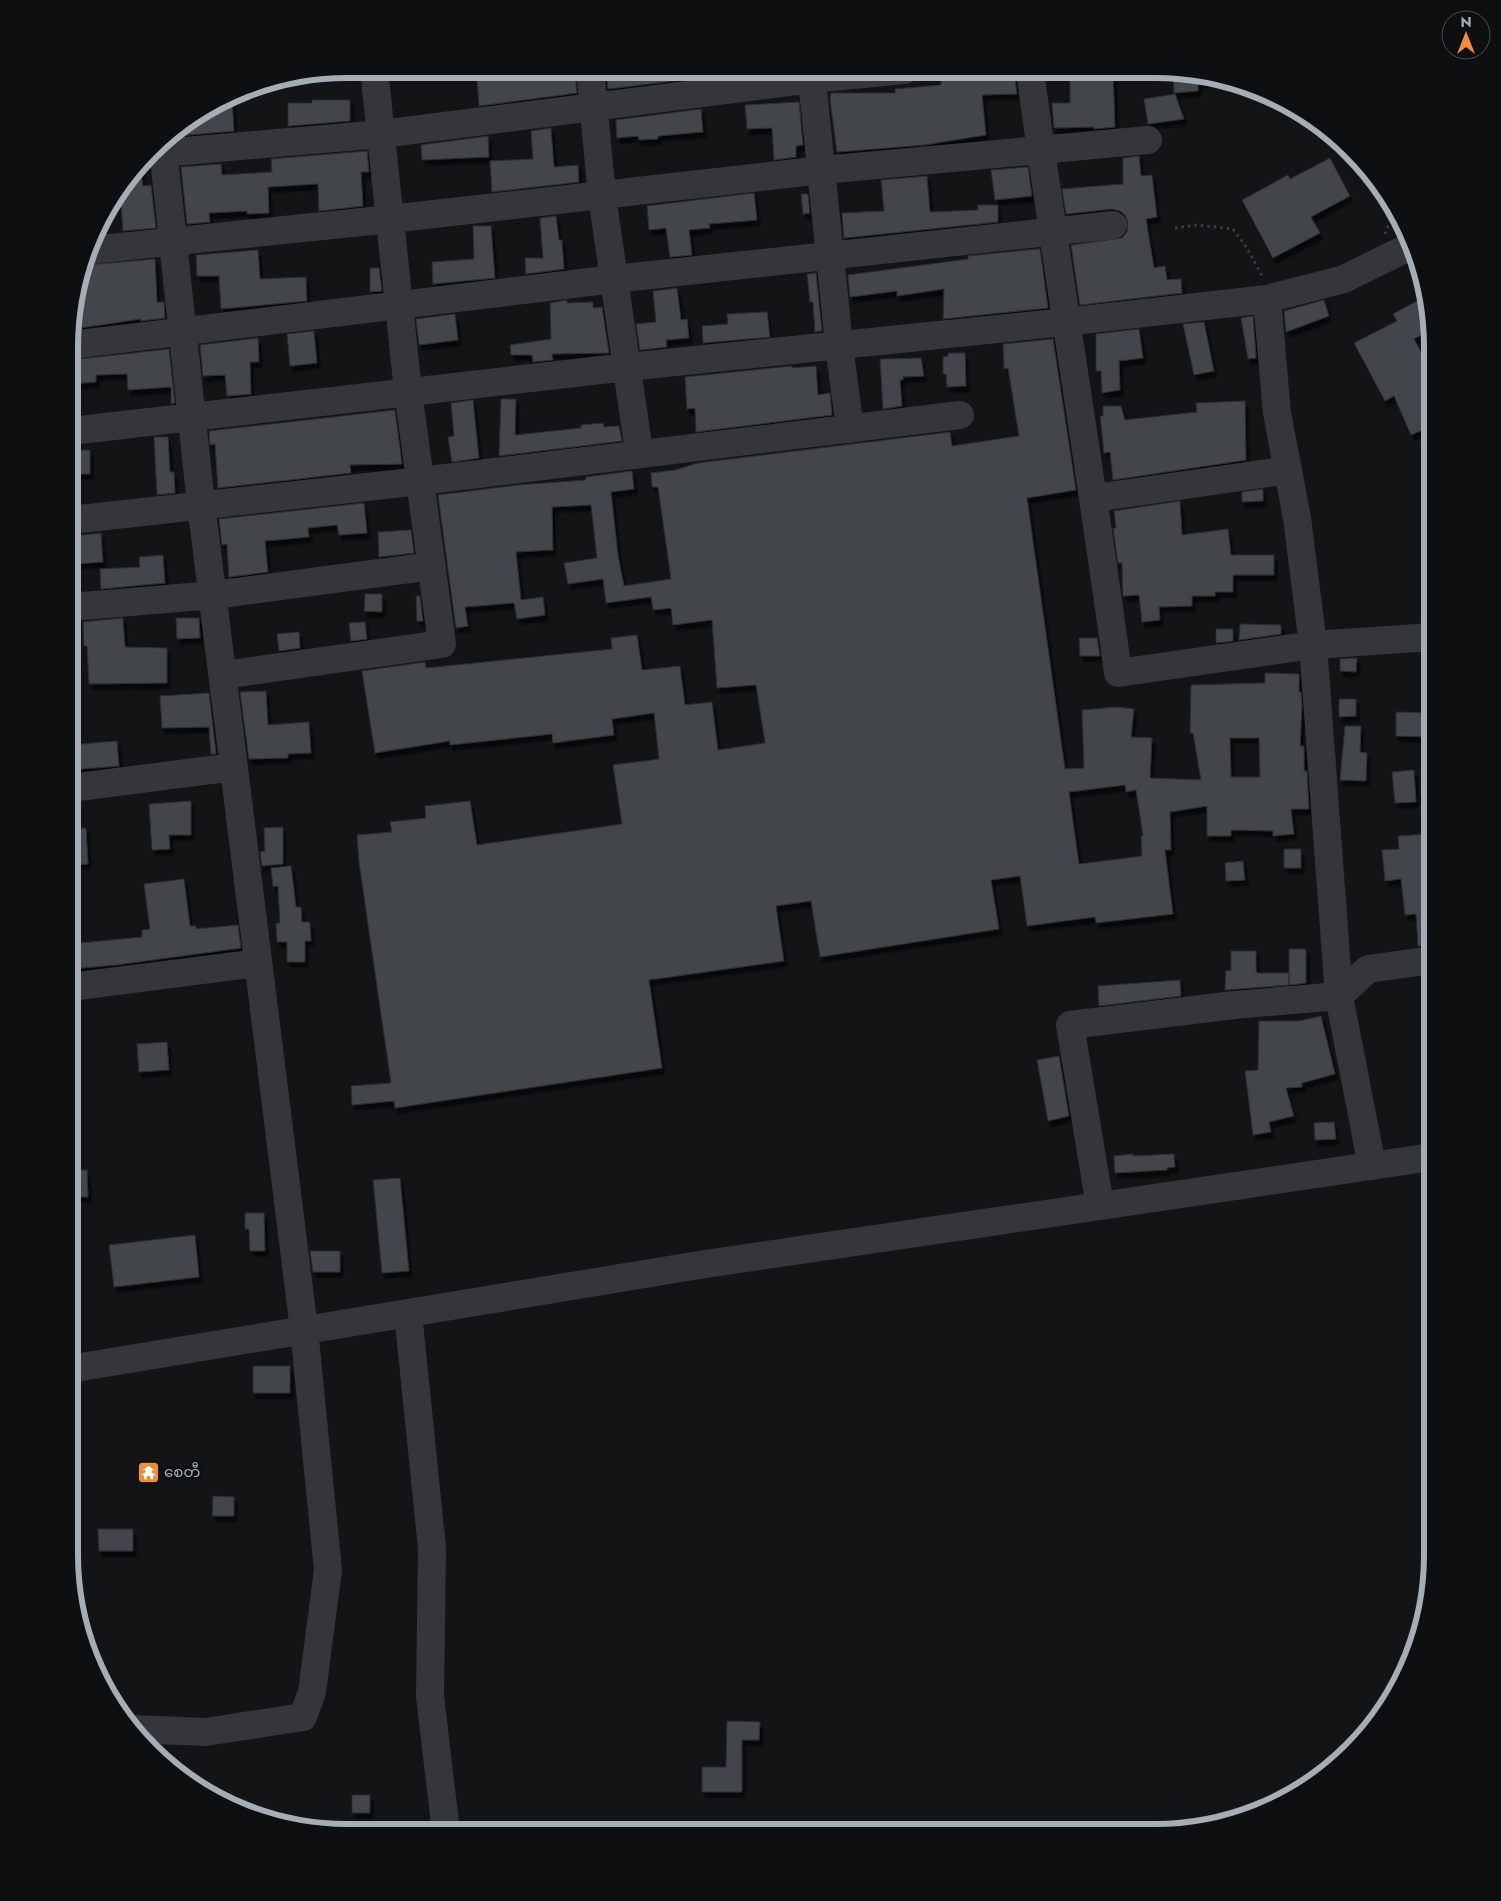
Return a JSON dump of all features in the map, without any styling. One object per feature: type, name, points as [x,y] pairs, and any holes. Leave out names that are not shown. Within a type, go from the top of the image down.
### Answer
[{"type":"street","points":[[223,675],[442,644],[408,391],[375,78]]},
{"type":"street","points":[[591,78],[602,196],[639,452]]},
{"type":"street","points":[[164,149],[381,134],[785,78]]},
{"type":"street","points":[[812,78],[839,345],[850,429]]},
{"type":"street","points":[[1031,78],[1051,231],[1095,498],[1118,673],[1314,645],[1424,638]]},
{"type":"street","points":[[96,250],[602,196],[822,170],[1148,140]]},
{"type":"street","points":[[142,1729],[206,1732],[303,1717],[312,1692],[328,1570],[304,1329],[214,595],[201,504],[173,242],[160,153]]},
{"type":"street","points":[[78,344],[614,279],[830,257],[1113,224]]},
{"type":"street","points":[[78,430],[408,391],[1065,322],[1272,298],[1344,279],[1405,249]]},
{"type":"street","points":[[1272,298],[1278,413],[1314,645],[1339,996],[1372,1166]]},
{"type":"street","points":[[78,519],[421,481],[639,452],[960,415]]},
{"type":"street","points":[[1095,498],[1288,470]]},
{"type":"street","points":[[78,605],[214,595],[432,566]]},
{"type":"street","points":[[78,787],[234,767]]},
{"type":"street","points":[[1100,1206],[1070,1025],[1234,1005],[1339,996],[1368,968],[1424,961]]},
{"type":"street","points":[[78,986],[258,963]]},
{"type":"street","points":[[78,1367],[699,1265],[1424,1157]]},
{"type":"street","points":[[408,1312],[432,1548],[430,1696],[445,1824]]},
{"type":"path","points":[[1175,228],[1197,224],[1233,229],[1247,248],[1272,298]]},
{"type":"building","points":[[477,78],[575,78],[577,93],[479,106]]},
{"type":"building","points":[[607,78],[699,78],[608,89]]},
{"type":"building","points":[[1015,78],[1017,94],[982,95],[986,135],[924,145],[837,152],[830,99],[831,93],[895,93],[895,89],[941,85],[941,80]]},
{"type":"building","points":[[1070,78],[1113,78],[1115,127],[1094,129],[1094,127],[1054,128],[1052,103],[1070,103]]},
{"type":"building","points":[[1173,78],[1203,82],[1198,84],[1198,91],[1174,93]]},
{"type":"building","points":[[1175,94],[1184,119],[1148,124],[1144,99]]},
{"type":"building","points":[[312,100],[350,100],[350,121],[288,126],[288,103],[312,103]]},
{"type":"building","points":[[799,102],[803,145],[796,146],[796,157],[774,160],[772,128],[747,129],[745,105]]},
{"type":"building","points":[[232,103],[234,131],[179,136],[197,123]]},
{"type":"building","points":[[701,109],[703,132],[658,136],[658,139],[639,140],[638,136],[617,138],[616,120]]},
{"type":"building","points":[[551,128],[554,167],[578,165],[579,182],[492,192],[490,161],[533,159],[531,131]]},
{"type":"building","points":[[488,136],[489,157],[422,160],[421,145]]},
{"type":"building","points":[[367,151],[369,172],[361,172],[363,206],[319,211],[318,184],[268,187],[269,213],[247,214],[247,211],[209,213],[210,222],[187,224],[181,167],[221,164],[222,175],[272,172],[271,159]]},
{"type":"building","points":[[1139,156],[1141,176],[1152,175],[1157,217],[1146,219],[1154,268],[1165,266],[1167,280],[1181,279],[1182,293],[1080,305],[1071,245],[1122,238],[1127,232],[1128,223],[1125,215],[1120,211],[1112,209],[1066,214],[1062,189],[1123,184],[1123,158]]},
{"type":"building","points":[[1330,158],[1350,196],[1311,217],[1320,233],[1273,258],[1242,200],[1288,175],[1290,179]]},
{"type":"building","points":[[1028,167],[1032,196],[995,200],[991,170]]},
{"type":"building","points":[[141,173],[143,186],[151,185],[156,228],[123,231],[121,201]]},
{"type":"building","points":[[927,176],[930,212],[978,210],[978,205],[998,205],[998,222],[844,238],[842,213],[884,211],[881,180]]},
{"type":"building","points":[[754,193],[757,220],[709,224],[710,228],[689,230],[692,255],[670,257],[666,228],[649,230],[647,206]]},
{"type":"building","points":[[801,194],[808,194],[810,213],[803,214]]},
{"type":"building","points":[[556,216],[559,240],[562,240],[564,269],[526,274],[525,258],[543,258],[540,218]]},
{"type":"building","points":[[473,226],[491,226],[495,278],[433,284],[432,262],[474,259]]},
{"type":"building","points":[[1040,249],[1048,308],[943,319],[944,289],[897,296],[897,291],[850,297],[848,275],[968,259],[968,256]]},
{"type":"building","points":[[258,250],[260,279],[306,277],[307,301],[221,309],[219,276],[197,276],[196,255]]},
{"type":"building","points":[[155,259],[157,302],[164,302],[165,318],[141,321],[141,319],[78,328],[83,294],[91,265]]},
{"type":"building","points":[[370,268],[379,268],[382,291],[370,292]]},
{"type":"building","points":[[816,273],[822,331],[815,332],[813,302],[810,302],[807,274]]},
{"type":"building","points":[[677,288],[681,320],[687,319],[689,338],[666,340],[667,347],[640,350],[636,324],[656,322],[653,291]]},
{"type":"building","points":[[567,300],[567,303],[593,302],[593,308],[602,307],[609,353],[552,354],[553,360],[533,362],[532,355],[511,355],[510,345],[551,339],[550,303]]},
{"type":"building","points":[[1324,300],[1329,316],[1286,332],[1284,311]]},
{"type":"building","points":[[1419,300],[1423,334],[1414,339],[1424,357],[1424,429],[1411,435],[1394,396],[1385,401],[1354,343],[1397,321],[1393,314]]},
{"type":"building","points":[[767,312],[770,337],[703,343],[702,326],[728,324],[727,314]]},
{"type":"building","points":[[455,314],[458,340],[419,345],[416,319]]},
{"type":"building","points":[[1253,316],[1256,358],[1248,359],[1241,318]]},
{"type":"building","points":[[1204,322],[1214,371],[1194,375],[1183,324]]},
{"type":"building","points":[[1139,329],[1143,358],[1119,361],[1120,390],[1102,393],[1101,371],[1096,371],[1096,334]]},
{"type":"building","points":[[314,331],[317,363],[290,366],[287,334]]},
{"type":"building","points":[[258,338],[259,362],[250,362],[251,394],[227,396],[225,375],[203,376],[200,345]]},
{"type":"building","points":[[1053,339],[1076,490],[1027,498],[1065,769],[1084,768],[1082,710],[1117,707],[1134,709],[1131,737],[1152,738],[1150,778],[1201,780],[1193,733],[1190,733],[1191,685],[1265,683],[1265,673],[1299,674],[1299,692],[1301,692],[1302,707],[1300,746],[1304,746],[1304,771],[1307,771],[1309,809],[1291,809],[1294,834],[1273,836],[1273,831],[1231,830],[1231,836],[1207,836],[1207,806],[1170,812],[1171,850],[1165,850],[1173,914],[1096,923],[1095,917],[1027,926],[1020,876],[991,880],[999,929],[820,957],[811,901],[776,906],[784,961],[649,980],[662,1068],[395,1108],[394,1101],[352,1105],[351,1086],[391,1083],[359,862],[357,835],[392,832],[390,822],[426,818],[425,806],[470,801],[477,845],[622,824],[613,765],[659,759],[654,713],[612,719],[614,735],[553,743],[552,734],[450,745],[450,741],[375,753],[362,671],[425,662],[426,668],[612,649],[611,638],[637,635],[642,670],[680,666],[685,705],[712,702],[718,750],[765,743],[756,685],[717,688],[712,620],[673,625],[671,608],[653,610],[651,597],[606,603],[603,579],[568,584],[564,563],[597,558],[591,505],[552,507],[553,550],[516,552],[521,600],[543,597],[545,615],[517,619],[514,603],[465,607],[468,626],[456,628],[438,495],[518,485],[586,480],[586,477],[632,471],[634,489],[611,492],[618,555],[624,586],[671,579],[658,487],[652,487],[651,473],[675,470],[698,463],[950,432],[952,446],[1019,436],[1008,368],[1004,369],[1003,344]],"holes":[[[1230,738],[1259,738],[1260,777],[1231,777]],[[1125,785],[1126,792],[1136,790],[1143,836],[1141,836],[1142,856],[1079,864],[1069,792]]]},
{"type":"building","points":[[169,349],[175,403],[171,404],[171,387],[128,390],[127,374],[96,375],[96,382],[78,383],[78,359]]},
{"type":"building","points":[[948,353],[965,353],[966,386],[947,387],[946,374],[943,374],[943,357],[948,356]]},
{"type":"building","points":[[921,358],[924,376],[903,377],[903,380],[900,380],[902,406],[883,409],[880,359]]},
{"type":"building","points":[[792,366],[792,368],[816,366],[818,395],[830,393],[832,415],[696,432],[695,408],[687,409],[685,377]]},
{"type":"building","points":[[501,399],[516,399],[515,435],[581,428],[581,425],[603,423],[604,427],[619,426],[622,441],[499,456]]},
{"type":"building","points":[[473,400],[479,458],[452,462],[448,437],[454,436],[451,403]]},
{"type":"building","points":[[1245,401],[1246,460],[1113,480],[1110,452],[1104,453],[1100,416],[1103,416],[1103,406],[1121,406],[1125,420],[1197,412],[1196,403]]},
{"type":"building","points":[[395,410],[402,464],[350,465],[351,473],[218,488],[215,444],[210,445],[209,431]]},
{"type":"building","points":[[154,437],[168,437],[170,472],[174,472],[175,493],[157,495]]},
{"type":"building","points":[[78,450],[90,450],[90,474],[78,474]]},
{"type":"building","points":[[1263,489],[1263,501],[1242,502],[1242,492]]},
{"type":"building","points":[[1180,501],[1182,535],[1228,529],[1231,555],[1274,555],[1274,575],[1233,575],[1233,592],[1215,592],[1215,596],[1192,596],[1192,606],[1159,607],[1160,620],[1142,622],[1139,595],[1123,596],[1122,563],[1118,563],[1113,528],[1116,528],[1114,511]]},
{"type":"building","points":[[364,503],[367,533],[339,535],[337,525],[308,528],[309,537],[265,541],[268,572],[229,577],[227,544],[222,545],[219,519]]},
{"type":"building","points":[[411,530],[414,553],[379,557],[378,532]]},
{"type":"building","points":[[101,533],[103,562],[78,564],[78,535]]},
{"type":"building","points":[[163,555],[165,583],[101,589],[100,569],[140,567],[139,557]]},
{"type":"building","points":[[365,594],[382,594],[382,612],[364,611]]},
{"type":"building","points":[[416,596],[420,596],[423,621],[417,621]]},
{"type":"building","points":[[123,618],[125,647],[167,648],[167,683],[89,684],[87,646],[84,646],[83,622]]},
{"type":"building","points":[[176,618],[199,618],[200,638],[177,639]]},
{"type":"building","points":[[365,622],[367,639],[351,641],[349,623]]},
{"type":"building","points":[[1240,624],[1281,625],[1281,634],[1239,640]]},
{"type":"building","points":[[1216,629],[1233,629],[1233,641],[1216,643]]},
{"type":"building","points":[[299,632],[300,648],[279,651],[277,634]]},
{"type":"building","points":[[1079,638],[1097,638],[1100,656],[1080,656]]},
{"type":"building","points":[[1357,658],[1356,672],[1340,671],[1340,659]]},
{"type":"building","points":[[266,691],[268,725],[309,722],[311,753],[288,754],[288,758],[249,759],[240,692]]},
{"type":"building","points":[[209,693],[216,754],[211,754],[209,727],[162,728],[160,696]]},
{"type":"building","points":[[1339,699],[1356,699],[1356,716],[1339,717]]},
{"type":"building","points":[[1396,712],[1424,713],[1424,737],[1396,736]]},
{"type":"building","points":[[1345,726],[1361,726],[1360,752],[1367,753],[1366,781],[1340,780]]},
{"type":"building","points":[[117,741],[119,766],[78,769],[78,744]]},
{"type":"building","points":[[1414,770],[1416,802],[1395,803],[1392,772]]},
{"type":"building","points":[[191,801],[191,835],[169,835],[170,849],[152,850],[149,804]]},
{"type":"building","points":[[283,827],[283,864],[262,866],[260,852],[265,851],[264,828]]},
{"type":"building","points":[[78,828],[86,828],[88,864],[78,865]]},
{"type":"building","points":[[1424,834],[1424,946],[1418,946],[1416,914],[1405,915],[1401,879],[1385,881],[1382,850],[1399,849],[1398,836]]},
{"type":"building","points":[[1284,849],[1301,849],[1301,868],[1284,868]]},
{"type":"building","points":[[1243,861],[1245,880],[1226,881],[1225,863]]},
{"type":"building","points":[[291,866],[296,907],[301,907],[302,922],[310,922],[311,941],[305,941],[305,962],[287,962],[287,942],[277,942],[276,923],[280,923],[278,886],[273,887],[271,868]]},
{"type":"building","points":[[184,879],[190,926],[196,926],[196,929],[238,925],[241,948],[78,968],[78,943],[142,937],[142,930],[150,929],[144,884]]},
{"type":"building","points":[[1289,949],[1306,949],[1306,983],[1289,985]]},
{"type":"building","points":[[1231,951],[1256,951],[1256,971],[1258,973],[1289,973],[1289,985],[1225,990],[1226,970],[1231,971]]},
{"type":"building","points":[[1180,980],[1181,996],[1099,1006],[1098,986]]},
{"type":"building","points":[[1321,1016],[1335,1074],[1302,1083],[1302,1087],[1286,1088],[1294,1116],[1269,1122],[1271,1132],[1253,1135],[1245,1071],[1258,1070],[1259,1021],[1299,1021]]},
{"type":"building","points":[[167,1042],[169,1070],[139,1072],[137,1044]]},
{"type":"building","points":[[1059,1056],[1069,1116],[1048,1121],[1037,1060]]},
{"type":"building","points":[[1334,1122],[1336,1139],[1315,1140],[1314,1123]]},
{"type":"building","points":[[1133,1154],[1133,1156],[1174,1154],[1175,1167],[1167,1168],[1167,1170],[1115,1173],[1114,1156]]},
{"type":"building","points":[[78,1170],[87,1170],[88,1197],[78,1197]]},
{"type":"building","points":[[400,1178],[409,1271],[382,1273],[373,1180]]},
{"type":"building","points":[[245,1213],[264,1213],[265,1251],[250,1251],[249,1229],[245,1229]]},
{"type":"building","points":[[195,1235],[199,1277],[114,1287],[109,1245]]},
{"type":"building","points":[[310,1251],[340,1251],[340,1272],[313,1272]]},
{"type":"building","points":[[253,1366],[290,1366],[290,1393],[253,1393]]},
{"type":"building","points":[[213,1496],[234,1497],[234,1516],[212,1516]]},
{"type":"building","points":[[98,1529],[133,1529],[133,1551],[99,1551]]},
{"type":"building","points":[[727,1721],[760,1722],[759,1740],[742,1740],[742,1792],[702,1792],[702,1767],[726,1767]]},
{"type":"building","points":[[352,1795],[370,1795],[370,1813],[352,1813]]},
{"type":"place","name":"စေတီ","points":[[148,1472]]}]
